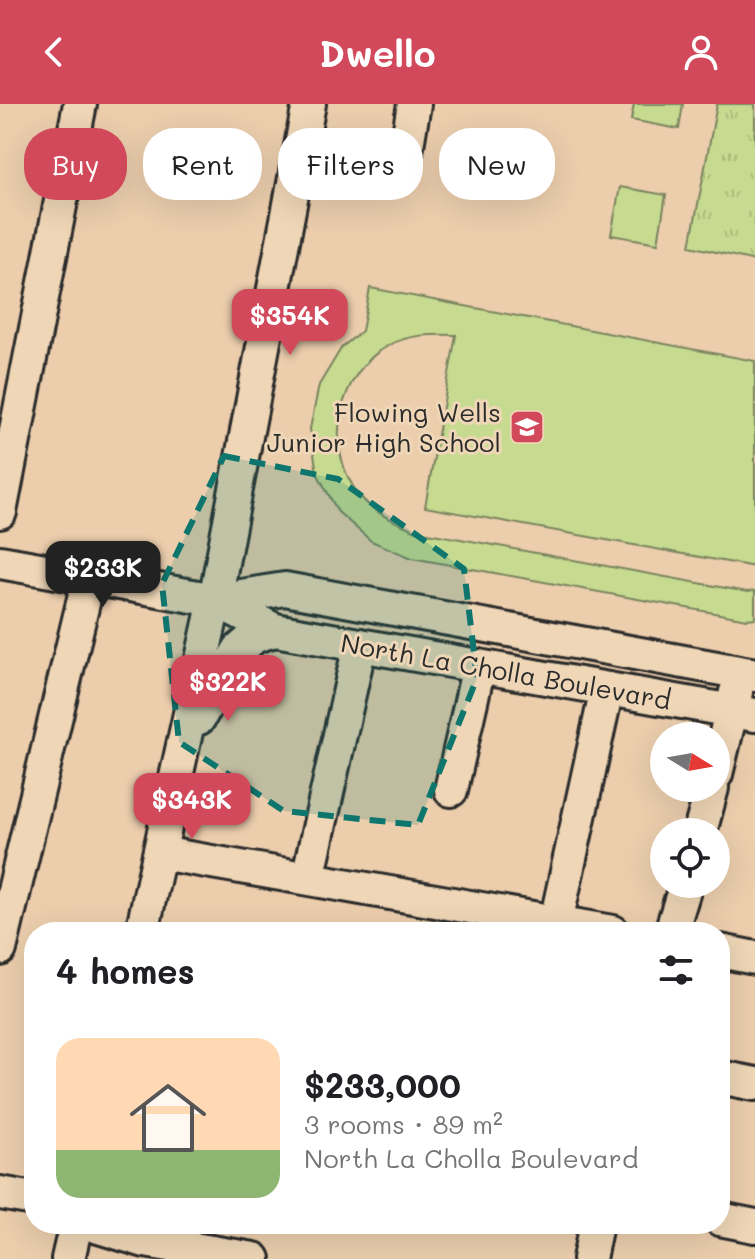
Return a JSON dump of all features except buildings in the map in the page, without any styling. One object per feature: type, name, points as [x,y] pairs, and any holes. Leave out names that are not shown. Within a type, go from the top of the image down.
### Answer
[{"type":"street","points":[[0,512],[80,104]]},
{"type":"street","points":[[410,128],[414,104]]},
{"type":"street","points":[[301,128],[302,106]]},
{"type":"street","points":[[144,922],[215,600],[291,200]]},
{"type":"street","name":"North La Cholla Boulevard","points":[[0,562],[215,600],[275,630],[744,713]]},
{"type":"street","points":[[0,949],[89,578]]},
{"type":"street","name":"North La Cholla Boulevard","points":[[215,600],[285,589],[748,674]]},
{"type":"street","points":[[186,737],[239,650],[255,636],[275,630]]},
{"type":"street","points":[[308,878],[360,645]]},
{"type":"street","points":[[451,790],[479,666]]},
{"type":"street","points":[[730,744],[744,713],[748,674]]},
{"type":"street","points":[[160,853],[556,922],[607,689]]},
{"type":"street","points":[[674,922],[682,898]]},
{"type":"street","points":[[730,953],[755,958]]},
{"type":"street","points":[[730,1079],[755,1084]]},
{"type":"street","points":[[0,1193],[24,1197]]},
{"type":"street","points":[[730,1221],[755,1226]]},
{"type":"street","points":[[68,1259],[74,1234]]},
{"type":"street","points":[[122,1234],[145,1241],[254,1259]]},
{"type":"street","points":[[589,1259],[594,1234]]},
{"type":"highlighted area","points":[[224,456],[338,479],[464,569],[477,678],[418,825],[284,811],[179,742],[162,584]]},
{"type":"green space","points":[[634,104],[683,104],[679,129],[631,120]]},
{"type":"green space","points":[[717,104],[755,104],[755,261],[690,246]]},
{"type":"green space","points":[[620,187],[666,195],[658,243],[611,235]]},
{"type":"green space","points":[[370,288],[755,361],[755,567],[425,507],[456,335],[405,339],[389,345],[371,358],[357,374],[347,393],[339,435],[341,457],[348,477],[360,496],[379,513],[401,524],[417,531],[755,591],[755,618],[412,558],[371,541],[338,512],[317,473],[310,429],[319,385],[342,347],[362,331]]},
{"type":"place","name":"Flowing Wells Junior High School","points":[[527,427]]}]
